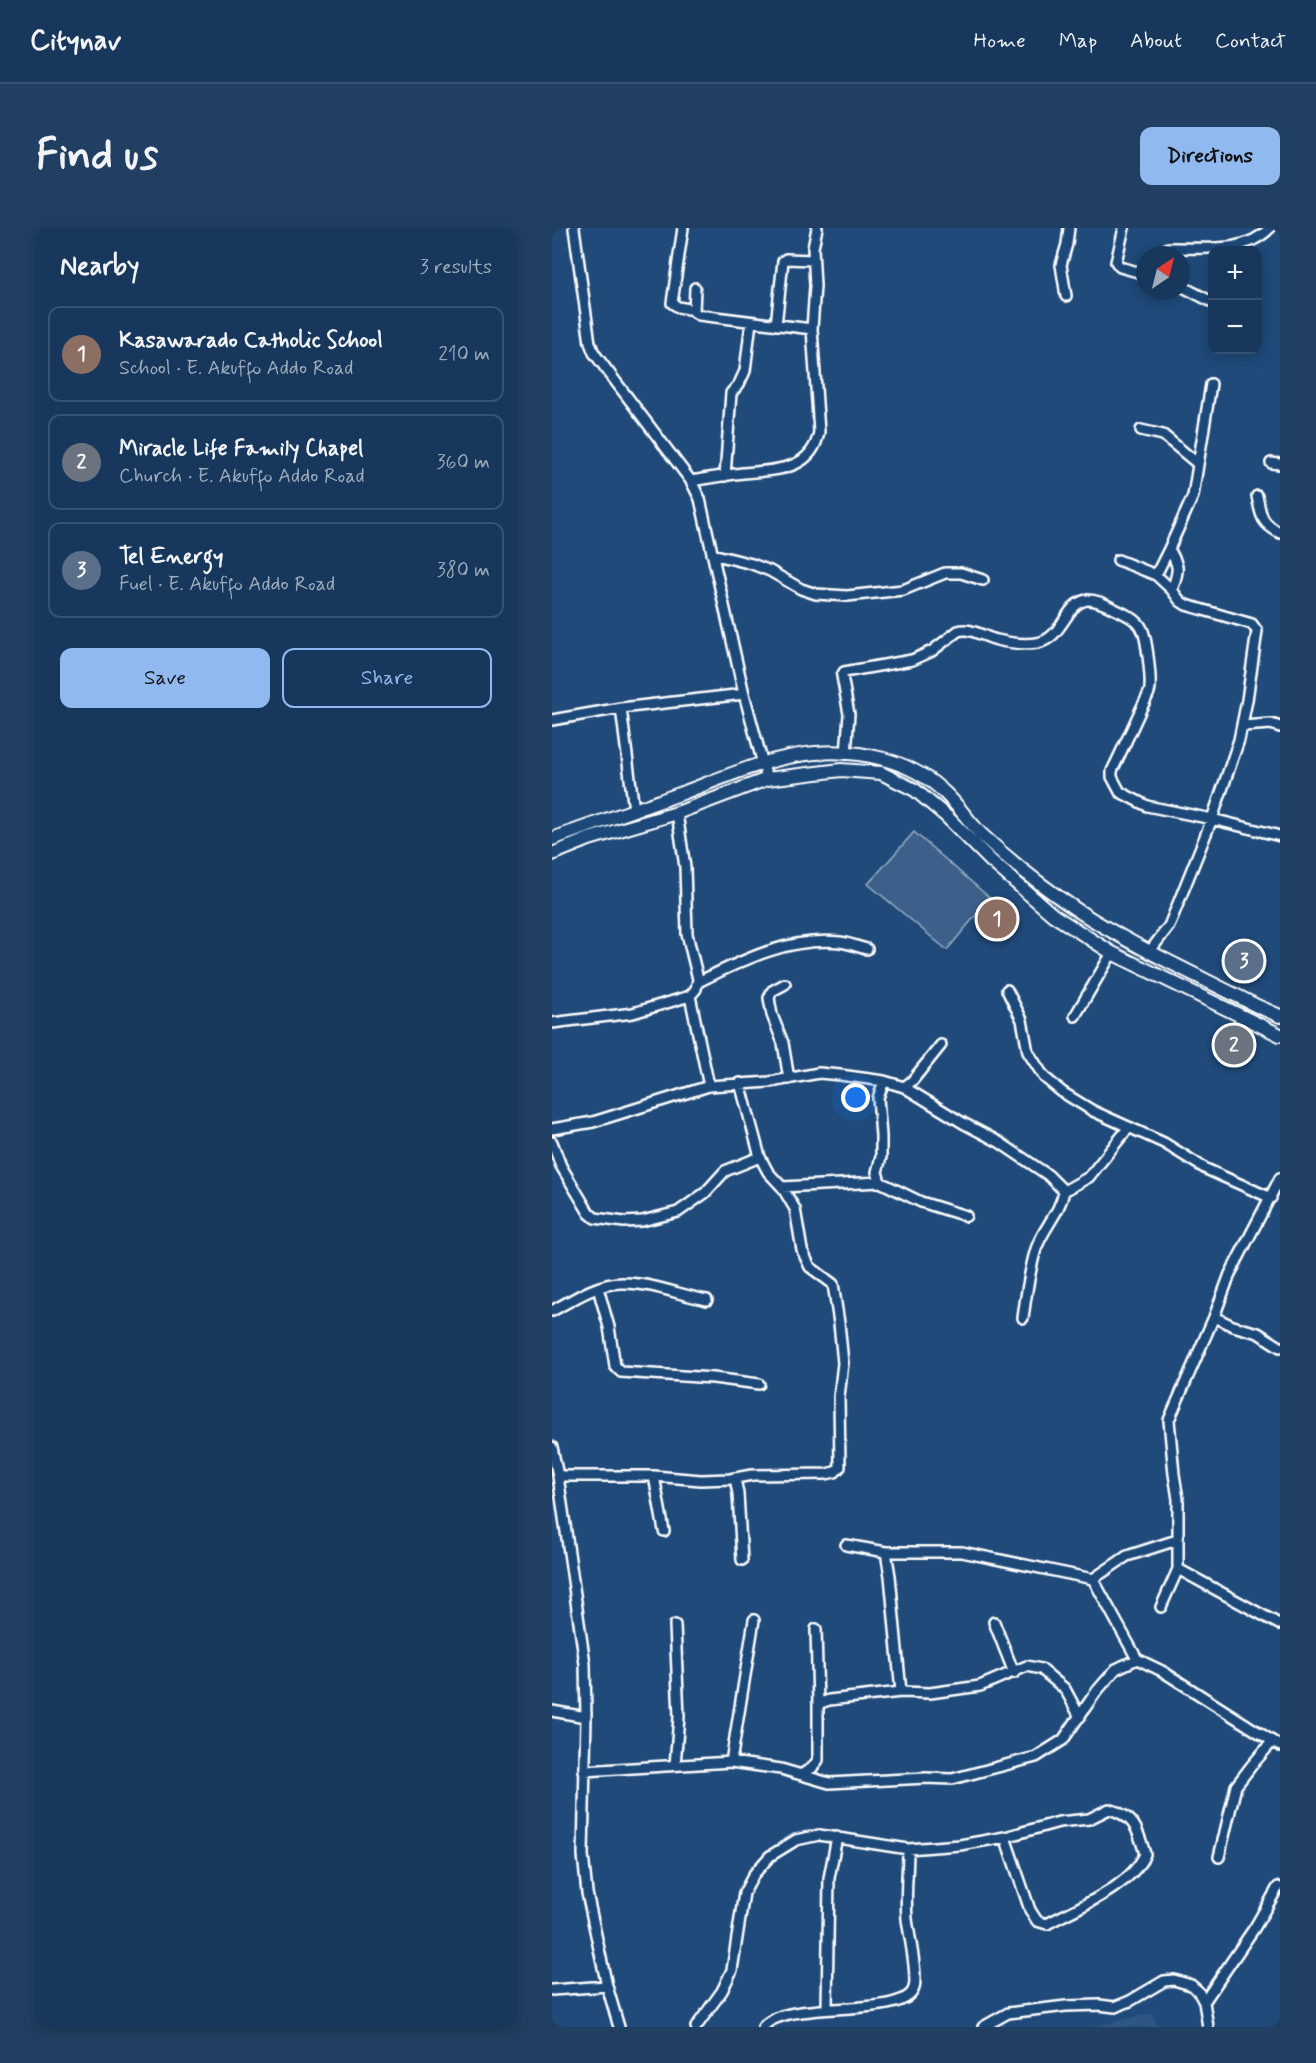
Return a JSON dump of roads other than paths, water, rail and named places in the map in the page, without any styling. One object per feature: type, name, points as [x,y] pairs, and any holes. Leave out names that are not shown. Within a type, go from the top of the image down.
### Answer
[{"type":"main road","points":[[552,839],[764,762],[816,753],[875,756],[899,764],[926,778],[944,792],[980,833],[1029,876],[1115,933],[1280,1016]]},
{"type":"main road","points":[[552,854],[589,839],[677,813],[766,779],[841,770],[880,773],[915,790],[1053,915],[1112,954],[1280,1035]]},
{"type":"street","points":[[574,228],[590,343],[594,353],[691,481],[700,498],[744,694],[764,762],[766,779]]},
{"type":"street","points":[[683,228],[672,303],[678,307],[694,310]]},
{"type":"street","points":[[691,481],[783,469],[804,459],[813,451],[819,432],[812,329],[813,260],[817,228]]},
{"type":"street","points":[[1066,296],[1061,266],[1069,228]]},
{"type":"street","points":[[1124,228],[1116,262],[1120,267],[1136,271]]},
{"type":"street","points":[[1190,248],[1235,247],[1263,236],[1270,228]]},
{"type":"street","points":[[776,326],[783,261],[786,259],[813,260]]},
{"type":"street","points":[[695,288],[694,313],[776,326],[812,329]]},
{"type":"street","points":[[1190,291],[1208,300]]},
{"type":"street","points":[[725,476],[731,393],[740,384],[745,370],[751,322]]},
{"type":"street","points":[[1156,575],[1193,496],[1211,384]]},
{"type":"street","points":[[1141,430],[1163,435],[1198,464]]},
{"type":"street","points":[[1257,496],[1265,524],[1280,533]]},
{"type":"street","points":[[1169,549],[1178,566],[1172,590]]},
{"type":"street","points":[[712,554],[752,564],[770,571],[801,590],[816,594],[847,596],[903,590],[945,573],[960,573],[983,580]]},
{"type":"street","points":[[1118,560],[1156,575],[1186,605],[1252,624],[1257,631],[1243,726],[1212,819],[1169,926],[1150,951]]},
{"type":"street","points":[[846,754],[849,714],[842,676],[844,672],[912,660],[932,651],[957,631],[963,630],[974,631],[997,640],[1024,644],[1040,643],[1049,640],[1073,608],[1086,600],[1095,600],[1136,621],[1142,628],[1145,639],[1151,689],[1113,771],[1115,784],[1120,792],[1147,806],[1280,836]]},
{"type":"street","points":[[552,720],[621,708],[744,694]]},
{"type":"street","points":[[621,708],[634,810]]},
{"type":"street","points":[[1243,726],[1271,724],[1280,726]]},
{"type":"street","points":[[552,1023],[633,1013],[690,996],[696,989],[698,982],[687,934],[685,867],[677,813]]},
{"type":"street","points":[[698,982],[770,949],[804,942],[841,942],[867,949]]},
{"type":"street","points":[[1075,1016],[1112,954]]},
{"type":"street","points":[[785,984],[772,991],[769,998],[772,1015],[783,1043],[789,1079]]},
{"type":"street","points":[[1007,990],[1022,1020],[1028,1052],[1044,1077],[1062,1092],[1093,1111],[1164,1143],[1206,1169],[1271,1198]]},
{"type":"street","points":[[690,996],[709,1086]]},
{"type":"street","points":[[904,1087],[912,1081],[940,1045]]},
{"type":"street","points":[[552,1130],[593,1122],[709,1086],[770,1082],[819,1073],[884,1081],[904,1087],[999,1142],[1048,1175],[1064,1191]]},
{"type":"street","points":[[880,1182],[877,1172],[881,1157],[878,1098],[884,1081]]},
{"type":"street","points":[[558,1476],[654,1476],[701,1480],[752,1475],[826,1474],[835,1472],[840,1467],[839,1396],[843,1364],[833,1284],[810,1267],[802,1250],[795,1209],[782,1186],[768,1172],[760,1157],[740,1083]]},
{"type":"street","points":[[1064,1191],[1089,1177],[1129,1127]]},
{"type":"street","points":[[552,1142],[561,1166],[589,1213],[596,1218],[624,1222],[652,1219],[678,1212],[705,1193],[725,1171],[760,1157]]},
{"type":"street","points":[[1161,1607],[1178,1569],[1178,1499],[1169,1420],[1230,1275],[1280,1178]]},
{"type":"street","points":[[782,1186],[880,1182],[921,1202],[966,1216]]},
{"type":"street","points":[[1023,1318],[1027,1287],[1036,1249],[1046,1227],[1062,1202],[1064,1191]]},
{"type":"street","points":[[552,1311],[598,1288],[619,1282],[707,1300]]},
{"type":"street","points":[[598,1288],[609,1327],[615,1366],[621,1372],[714,1378],[759,1384]]},
{"type":"street","points":[[1214,1317],[1233,1326],[1258,1333],[1280,1347]]},
{"type":"street","points":[[552,1450],[558,1476],[585,1664],[586,1717],[582,1855],[587,1893],[619,2027]]},
{"type":"street","points":[[654,1476],[664,1531]]},
{"type":"street","points":[[735,1478],[742,1560]]},
{"type":"street","points":[[846,1545],[886,1552],[962,1552],[1093,1579],[1127,1556],[1177,1540]]},
{"type":"street","points":[[886,1552],[891,1576],[902,1692]]},
{"type":"street","points":[[1178,1569],[1279,1624]]},
{"type":"street","points":[[1093,1579],[1137,1659],[1162,1671],[1276,1744],[1252,1764],[1236,1786],[1219,1857]]},
{"type":"street","points":[[731,1762],[754,1620]]},
{"type":"street","points":[[994,1622],[1014,1673]]},
{"type":"street","points":[[675,1625],[679,1717],[675,1765]]},
{"type":"street","points":[[802,1774],[819,1760],[816,1629]]},
{"type":"street","points":[[584,1771],[731,1762],[802,1774],[828,1784],[926,1778],[952,1779],[1036,1756],[1064,1740],[1096,1692],[1116,1669],[1137,1659]]},
{"type":"street","points":[[818,1704],[829,1700],[902,1692],[930,1693],[980,1686],[1027,1666],[1041,1669],[1065,1689],[1080,1717]]},
{"type":"street","points":[[552,1712],[586,1717]]},
{"type":"street","points":[[696,2027],[722,1991],[732,1970],[744,1893],[754,1874],[770,1856],[796,1840],[819,1834],[908,1849],[960,1845],[1005,1837],[1059,1822],[1089,1819],[1109,1809],[1121,1812],[1130,1818],[1145,1854],[1142,1861],[1122,1883],[1047,1924],[1037,1921],[1030,1910],[1005,1837]]},
{"type":"street","points":[[827,2008],[829,1878],[837,1837]]},
{"type":"street","points":[[763,2027],[774,2017],[827,2008],[870,2007],[910,1995],[914,1988],[907,1917],[908,1849]]},
{"type":"street","points":[[1204,2002],[1255,1927],[1278,1887]]},
{"type":"street","points":[[983,2027],[1008,2013],[1099,2005],[1115,2007],[1164,1981],[1174,1980],[1191,1985],[1198,1991],[1204,2002],[1208,2027]]},
{"type":"street","points":[[552,1990],[608,1986]]},
{"type":"place","name":"Kasawarado Catholic School","points":[[997,919]]},
{"type":"place","name":"Tel Energy","points":[[1244,961]]},
{"type":"place","name":"Miracle Life Family Chapel","points":[[1234,1045]]}]
